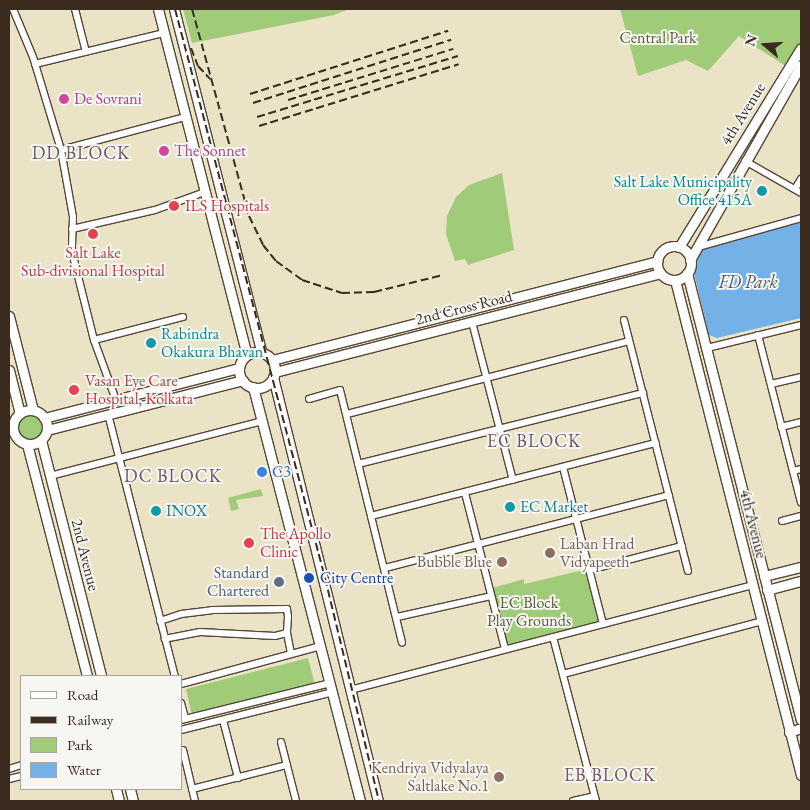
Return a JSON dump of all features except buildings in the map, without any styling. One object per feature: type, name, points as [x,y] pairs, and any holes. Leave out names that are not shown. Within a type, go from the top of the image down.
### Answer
[{"type":"main road","points":[[158,9],[247,355],[240,368],[243,380],[252,387],[262,422],[360,801]]},
{"type":"main road","points":[[174,9],[262,353],[272,360],[274,375],[378,801]]},
{"type":"main road","name":"4th Avenue","points":[[679,247],[801,48]]},
{"type":"main road","name":"4th Avenue","points":[[690,260],[801,65]]},
{"type":"main road","points":[[758,118],[767,123]]},
{"type":"main road","points":[[679,247],[690,260],[687,273],[675,280],[660,274],[657,261],[665,248],[679,247]]},
{"type":"main road","name":"2nd Cross Road","points":[[272,360],[657,261]]},
{"type":"main road","name":"4th Avenue","points":[[687,273],[801,720]]},
{"type":"main road","name":"2nd Cross Road","points":[[274,375],[423,334],[660,274]]},
{"type":"main road","name":"4th Avenue","points":[[675,280],[801,775]]},
{"type":"main road","points":[[9,316],[33,410],[44,418],[47,430]]},
{"type":"main road","points":[[419,322],[423,334]]},
{"type":"main road","points":[[247,355],[262,353]]},
{"type":"main road","points":[[44,418],[240,368]]},
{"type":"main road","points":[[9,370],[20,414]]},
{"type":"main road","points":[[252,387],[261,387],[274,375]]},
{"type":"main road","points":[[33,410],[20,414],[11,424],[12,436],[28,444],[41,440],[47,430],[243,380]]},
{"type":"main road","points":[[717,442],[730,439]]},
{"type":"main road","name":"2nd Avenue","points":[[41,440],[101,675]]},
{"type":"main road","name":"2nd Avenue","points":[[28,444],[87,675]]},
{"type":"main road","points":[[740,534],[753,530]]},
{"type":"main road","points":[[764,576],[801,566]]},
{"type":"main road","points":[[767,590],[801,580]]},
{"type":"main road","points":[[789,732],[801,728]]},
{"type":"main road","points":[[346,744],[363,740]]},
{"type":"street","points":[[13,9],[35,64],[61,150],[72,207],[72,252],[94,340],[116,400]]},
{"type":"street","points":[[75,9],[86,52]]},
{"type":"street","points":[[35,64],[164,33]]},
{"type":"street","points":[[61,150],[185,117]]},
{"type":"street","points":[[745,161],[798,191],[801,179]]},
{"type":"street","points":[[72,229],[155,210],[205,192]]},
{"type":"street","points":[[698,247],[801,218]]},
{"type":"street","points":[[94,340],[183,316]]},
{"type":"street","points":[[624,320],[688,571]]},
{"type":"street","points":[[472,322],[514,480]]},
{"type":"street","points":[[706,348],[801,325]]},
{"type":"street","points":[[758,335],[801,503]]},
{"type":"street","points":[[347,414],[630,341]]},
{"type":"street","points":[[771,384],[801,377]]},
{"type":"street","points":[[309,398],[340,390],[402,642]]},
{"type":"street","points":[[358,464],[643,393]]},
{"type":"street","points":[[108,414],[175,675]]},
{"type":"street","points":[[50,476],[262,422]]},
{"type":"street","points":[[782,427],[801,422]]},
{"type":"street","points":[[371,516],[656,443]]},
{"type":"street","points":[[563,467],[603,624]]},
{"type":"street","points":[[793,471],[801,469]]},
{"type":"street","points":[[464,493],[505,649]]},
{"type":"street","points":[[385,568],[669,495]]},
{"type":"street","points":[[782,521],[801,516]]},
{"type":"street","points":[[589,570],[682,546]]},
{"type":"street","points":[[350,690],[753,585]]},
{"type":"street","points":[[397,617],[491,596]]},
{"type":"street","points":[[160,621],[196,611],[286,609],[287,634],[291,654]]},
{"type":"street","points":[[563,674],[762,621]]},
{"type":"street","points":[[165,639],[200,632],[275,636],[287,634]]},
{"type":"street","points":[[553,637],[595,799],[573,801]]},
{"type":"street","points":[[182,684],[321,646]]},
{"type":"street","points":[[183,719],[331,688]]},
{"type":"street","points":[[182,730],[223,720],[331,688]]},
{"type":"street","points":[[198,715],[201,725]]},
{"type":"street","points":[[223,720],[238,778]]},
{"type":"street","points":[[281,742],[296,801]]},
{"type":"street","points":[[182,750],[195,801]]},
{"type":"street","points":[[192,789],[287,765]]},
{"type":"green space","points":[[183,9],[349,9],[334,15],[192,43]]},
{"type":"green space","name":"Central Park","points":[[620,9],[801,9],[801,43],[787,67],[739,36],[708,71],[686,60],[638,76]]},
{"type":"green space","points":[[502,173],[514,250],[468,265],[465,259],[455,261],[446,234],[447,216],[456,197],[469,185]]},
{"type":"green space","points":[[30,414],[39,418],[43,427],[39,436],[30,440],[21,436],[17,427],[21,418]]},
{"type":"green space","points":[[261,489],[263,496],[236,500],[239,509],[231,511],[228,498]]},
{"type":"green space","name":"EC Block Play Grounds","points":[[588,569],[601,622],[506,647],[492,588],[524,579],[524,584]]},
{"type":"green space","points":[[308,658],[315,685],[192,716],[186,689]]},
{"type":"water","name":"FD Park","points":[[801,221],[801,318],[717,338],[709,335],[693,269],[702,248]]},
{"type":"railway","points":[[175,9],[325,578],[379,801]]},
{"type":"railway","points":[[192,9],[249,216],[263,245],[276,261],[302,280],[342,293],[374,292],[443,275]]},
{"type":"railway","points":[[250,94],[448,31]]},
{"type":"railway","points":[[253,103],[451,40]]},
{"type":"railway","points":[[191,48],[198,66],[210,79]]},
{"type":"railway","points":[[288,100],[453,49]]},
{"type":"railway","points":[[257,117],[458,56]]},
{"type":"railway","points":[[259,126],[459,64]]},
{"type":"place","name":"De Sovrani","points":[[64,99]]},
{"type":"place","name":"The Sonnet","points":[[164,151]]},
{"type":"place","name":"Salt Lake Municipality Office 415A","points":[[762,191]]},
{"type":"place","name":"ILS Hospitals","points":[[174,206]]},
{"type":"place","name":"Salt Lake Sub-divisional Hospital","points":[[93,234]]},
{"type":"place","name":"Rabindra Okakura Bhavan","points":[[151,343]]},
{"type":"place","name":"Vasan Eye Care Hospital, Kolkata","points":[[74,390]]},
{"type":"place","name":"C3","points":[[262,472]]},
{"type":"place","name":"EC Market","points":[[510,507]]},
{"type":"place","name":"INOX","points":[[156,511]]},
{"type":"place","name":"The Apollo Clinic","points":[[249,543]]},
{"type":"place","name":"Laban Hrad Vidyapeeth","points":[[550,553]]},
{"type":"place","name":"Bubble Blue","points":[[502,562]]},
{"type":"place","name":"City Centre","points":[[309,578]]},
{"type":"place","name":"Standard Chartered","points":[[279,582]]},
{"type":"place","name":"Kendriya Vidyalaya Saltlake No.1","points":[[499,777]]},
{"type":"district","name":"DD BLOCK","points":[[81,153]]},
{"type":"district","name":"EC BLOCK","points":[[534,441]]},
{"type":"district","name":"DC BLOCK","points":[[173,476]]},
{"type":"district","name":"EB BLOCK","points":[[610,775]]}]
